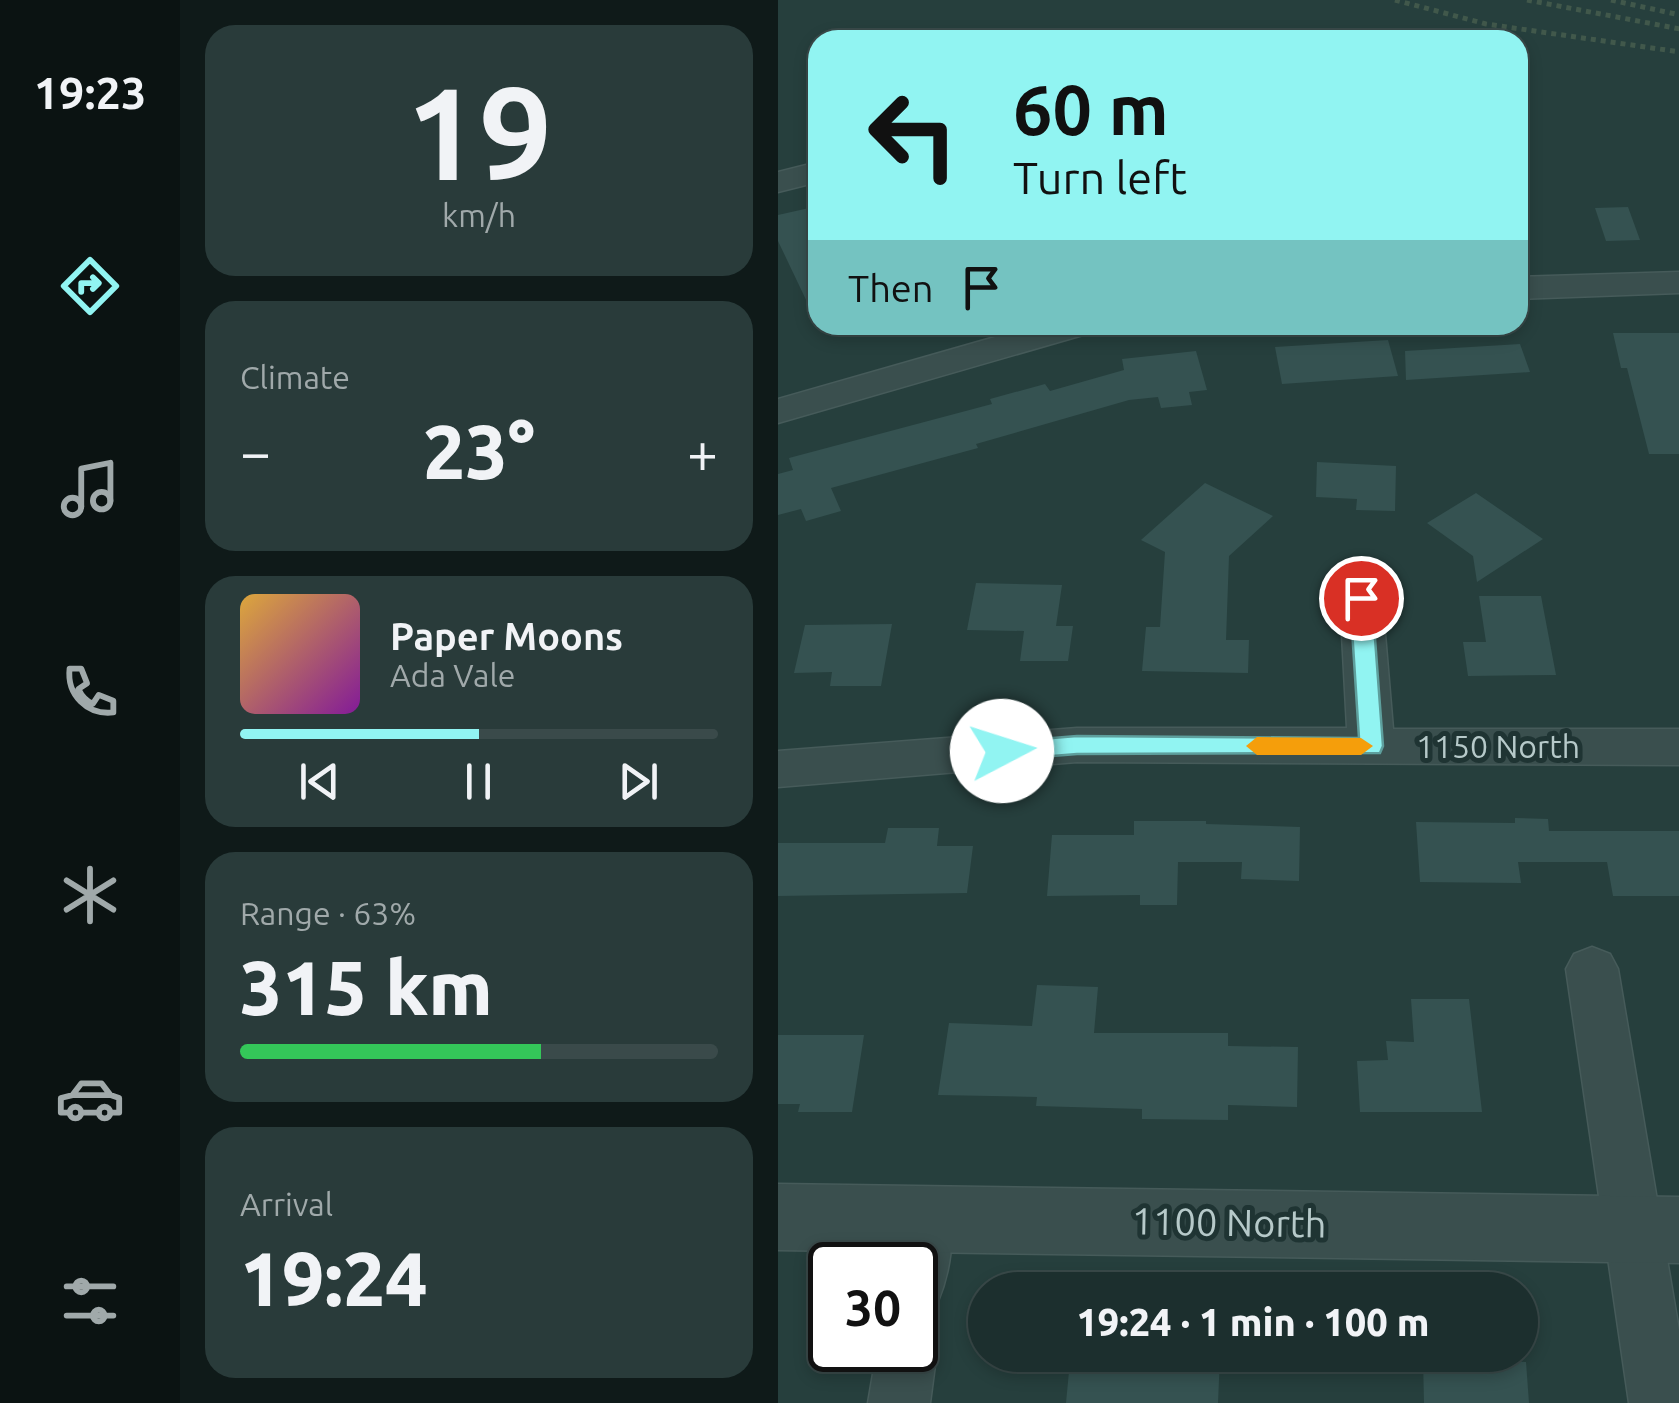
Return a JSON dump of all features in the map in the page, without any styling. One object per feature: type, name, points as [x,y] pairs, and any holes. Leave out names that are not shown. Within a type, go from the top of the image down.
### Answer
[{"type":"street","points":[[778,182],[808,174]]},
{"type":"street","points":[[1528,288],[1680,282]]},
{"type":"street","points":[[778,411],[1043,335]]},
{"type":"street","points":[[1361,598],[1372,746]]},
{"type":"street","name":"1150 North","points":[[778,769],[1077,745],[1680,747]]},
{"type":"street","points":[[1592,969],[1655,1229],[1660,1403]]},
{"type":"street","name":"1100 North","points":[[778,1217],[882,1242]]},
{"type":"street","name":"1100 North","points":[[938,1250],[1655,1229]]},
{"type":"street","points":[[900,1403],[904,1372]]},
{"type":"path","points":[[1395,0],[1486,24],[1528,30]]},
{"type":"path","points":[[1527,0],[1680,29]]},
{"type":"path","points":[[1610,0],[1680,14]]},
{"type":"path","points":[[1528,30],[1680,52]]},
{"type":"building","points":[[1628,207],[1640,240],[1606,241],[1595,208]]},
{"type":"building","points":[[808,208],[808,304],[778,241],[778,215]]},
{"type":"building","points":[[1613,333],[1680,333],[1680,454],[1649,454],[1627,368],[1621,368]]},
{"type":"building","points":[[1388,340],[1398,376],[1282,384],[1275,347]]},
{"type":"building","points":[[1520,344],[1530,372],[1406,380],[1405,351]]},
{"type":"building","points":[[1196,351],[1207,390],[1189,392],[1192,405],[1161,408],[1158,397],[1129,400],[976,444],[978,448],[831,488],[841,511],[806,521],[801,509],[778,515],[778,474],[793,470],[789,458],[992,404],[990,399],[1045,384],[1050,391],[1124,370],[1122,359]]},
{"type":"building","points":[[1317,462],[1396,466],[1395,511],[1356,510],[1357,499],[1316,497]]},
{"type":"building","points":[[1205,483],[1273,516],[1229,556],[1226,640],[1249,640],[1248,673],[1142,671],[1146,627],[1160,627],[1165,552],[1141,540]]},
{"type":"building","points":[[1476,493],[1543,539],[1477,582],[1473,556],[1427,523]]},
{"type":"building","points":[[976,583],[1062,585],[1056,626],[1073,626],[1068,661],[1020,661],[1024,631],[967,630]]},
{"type":"building","points":[[1479,596],[1541,596],[1556,675],[1468,676],[1463,642],[1486,642]]},
{"type":"building","points":[[892,624],[881,686],[830,686],[832,672],[794,673],[805,625]]},
{"type":"building","points":[[1515,818],[1548,819],[1549,831],[1680,831],[1680,896],[1613,896],[1607,862],[1518,862],[1521,883],[1420,882],[1416,822],[1515,823]]},
{"type":"building","points":[[1134,821],[1300,827],[1299,881],[1241,879],[1242,862],[1178,862],[1177,905],[1140,905],[1140,895],[1047,896],[1052,835],[1134,835]]},
{"type":"building","points":[[888,828],[939,828],[937,846],[973,846],[967,893],[778,896],[778,843],[885,843]]},
{"type":"building","points":[[1037,985],[1098,987],[1094,1033],[1228,1033],[1228,1046],[1298,1047],[1297,1107],[1228,1105],[1228,1120],[1142,1119],[1142,1109],[1036,1106],[1037,1097],[938,1095],[949,1023],[1032,1026]]},
{"type":"building","points":[[1411,999],[1469,999],[1482,1112],[1360,1112],[1357,1061],[1388,1060],[1386,1041],[1414,1042]]},
{"type":"building","points":[[778,1035],[864,1035],[852,1112],[798,1112],[800,1104],[778,1104]]},
{"type":"building","points":[[1069,1372],[1219,1372],[1218,1403],[1066,1403]]},
{"type":"building","points":[[1423,1372],[1527,1372],[1529,1403],[1424,1403]]},
{"type":"slow traffic","points":[[1257,746],[1361,746]]},
{"type":"route","points":[[1002,751],[1077,745],[1372,746],[1361,598]]}]
